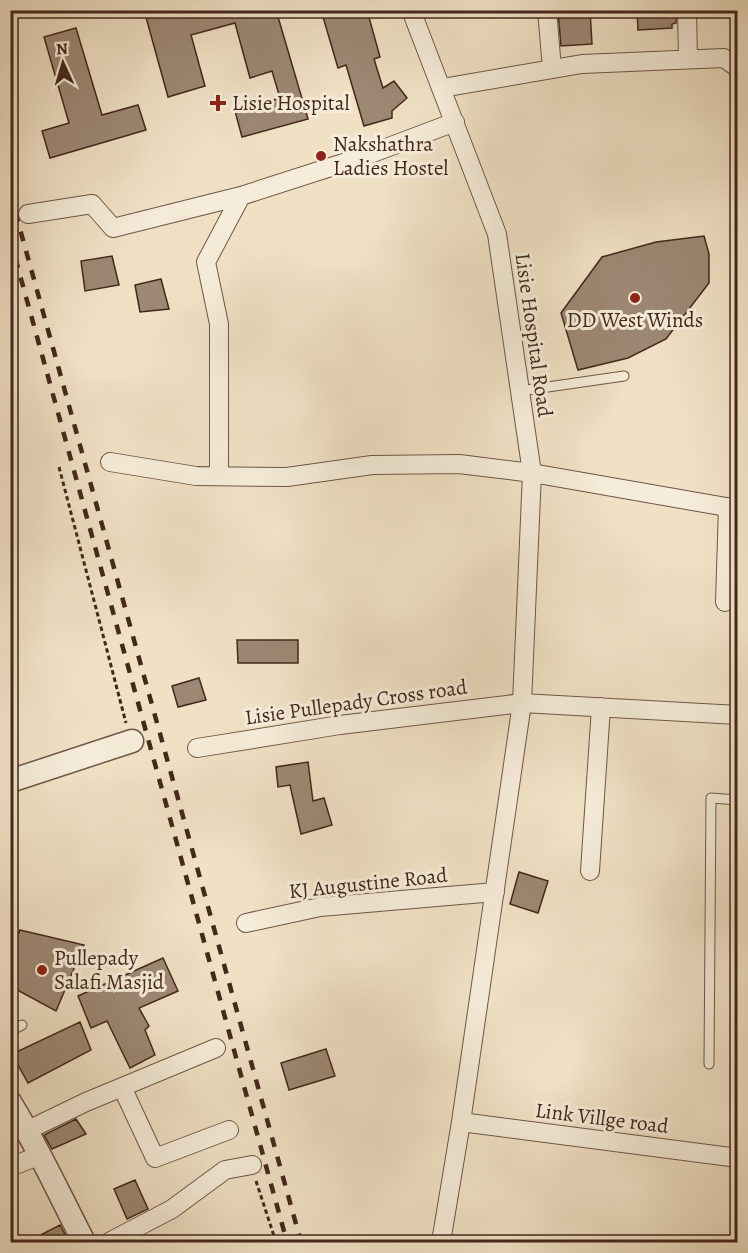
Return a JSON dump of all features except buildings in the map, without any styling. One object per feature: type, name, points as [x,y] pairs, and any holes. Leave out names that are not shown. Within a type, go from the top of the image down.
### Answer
[{"type":"street","name":"Lisie Hospital Road","points":[[411,10],[497,234],[532,473],[522,703],[461,1122],[441,1242]]},
{"type":"street","points":[[547,10],[552,69]]},
{"type":"street","points":[[687,10],[688,59]]},
{"type":"street","points":[[442,88],[582,64],[724,58],[738,68]]},
{"type":"street","points":[[28,214],[92,204],[113,228],[241,196],[362,157],[455,122]]},
{"type":"street","points":[[219,476],[219,324],[206,262],[241,196]]},
{"type":"street","points":[[110,462],[196,476],[287,477],[372,465],[459,464],[532,473],[733,508],[725,602]]},
{"type":"street","name":"Lisie Pullepady Cross road","points":[[197,748],[340,725],[522,703],[738,715]]},
{"type":"street","points":[[590,871],[601,708]]},
{"type":"street","points":[[10,781],[132,741]]},
{"type":"street","name":"KJ Augustine Road","points":[[246,923],[320,907],[495,892]]},
{"type":"street","points":[[28,1130],[122,1087],[216,1048]]},
{"type":"street","points":[[122,1087],[155,1158],[229,1130]]},
{"type":"street","points":[[10,1102],[28,1130],[38,1156],[84,1242]]},
{"type":"street","name":"Link Villge road","points":[[461,1122],[738,1158]]},
{"type":"street","points":[[10,1167],[38,1156]]},
{"type":"street","points":[[109,1242],[172,1209],[225,1170],[252,1165]]},
{"type":"lane","points":[[520,391],[624,376]]},
{"type":"lane","points":[[709,1064],[711,798],[738,800]]},
{"type":"lane","points":[[10,1032],[22,1025]]},
{"type":"path","points":[[59,467],[132,741]]},
{"type":"path","points":[[252,1165],[276,1242]]},
{"type":"railway","points":[[10,193],[301,1242]]},
{"type":"railway","points":[[10,239],[287,1242]]},
{"type":"place","name":"Lisie Hospital","points":[[218,103]]},
{"type":"place","name":"Nakshathra Ladies Hostel","points":[[321,156]]},
{"type":"place","name":"DD West Winds","points":[[635,298]]},
{"type":"place","name":"Pullepady Salafi Masjid","points":[[42,970]]}]
